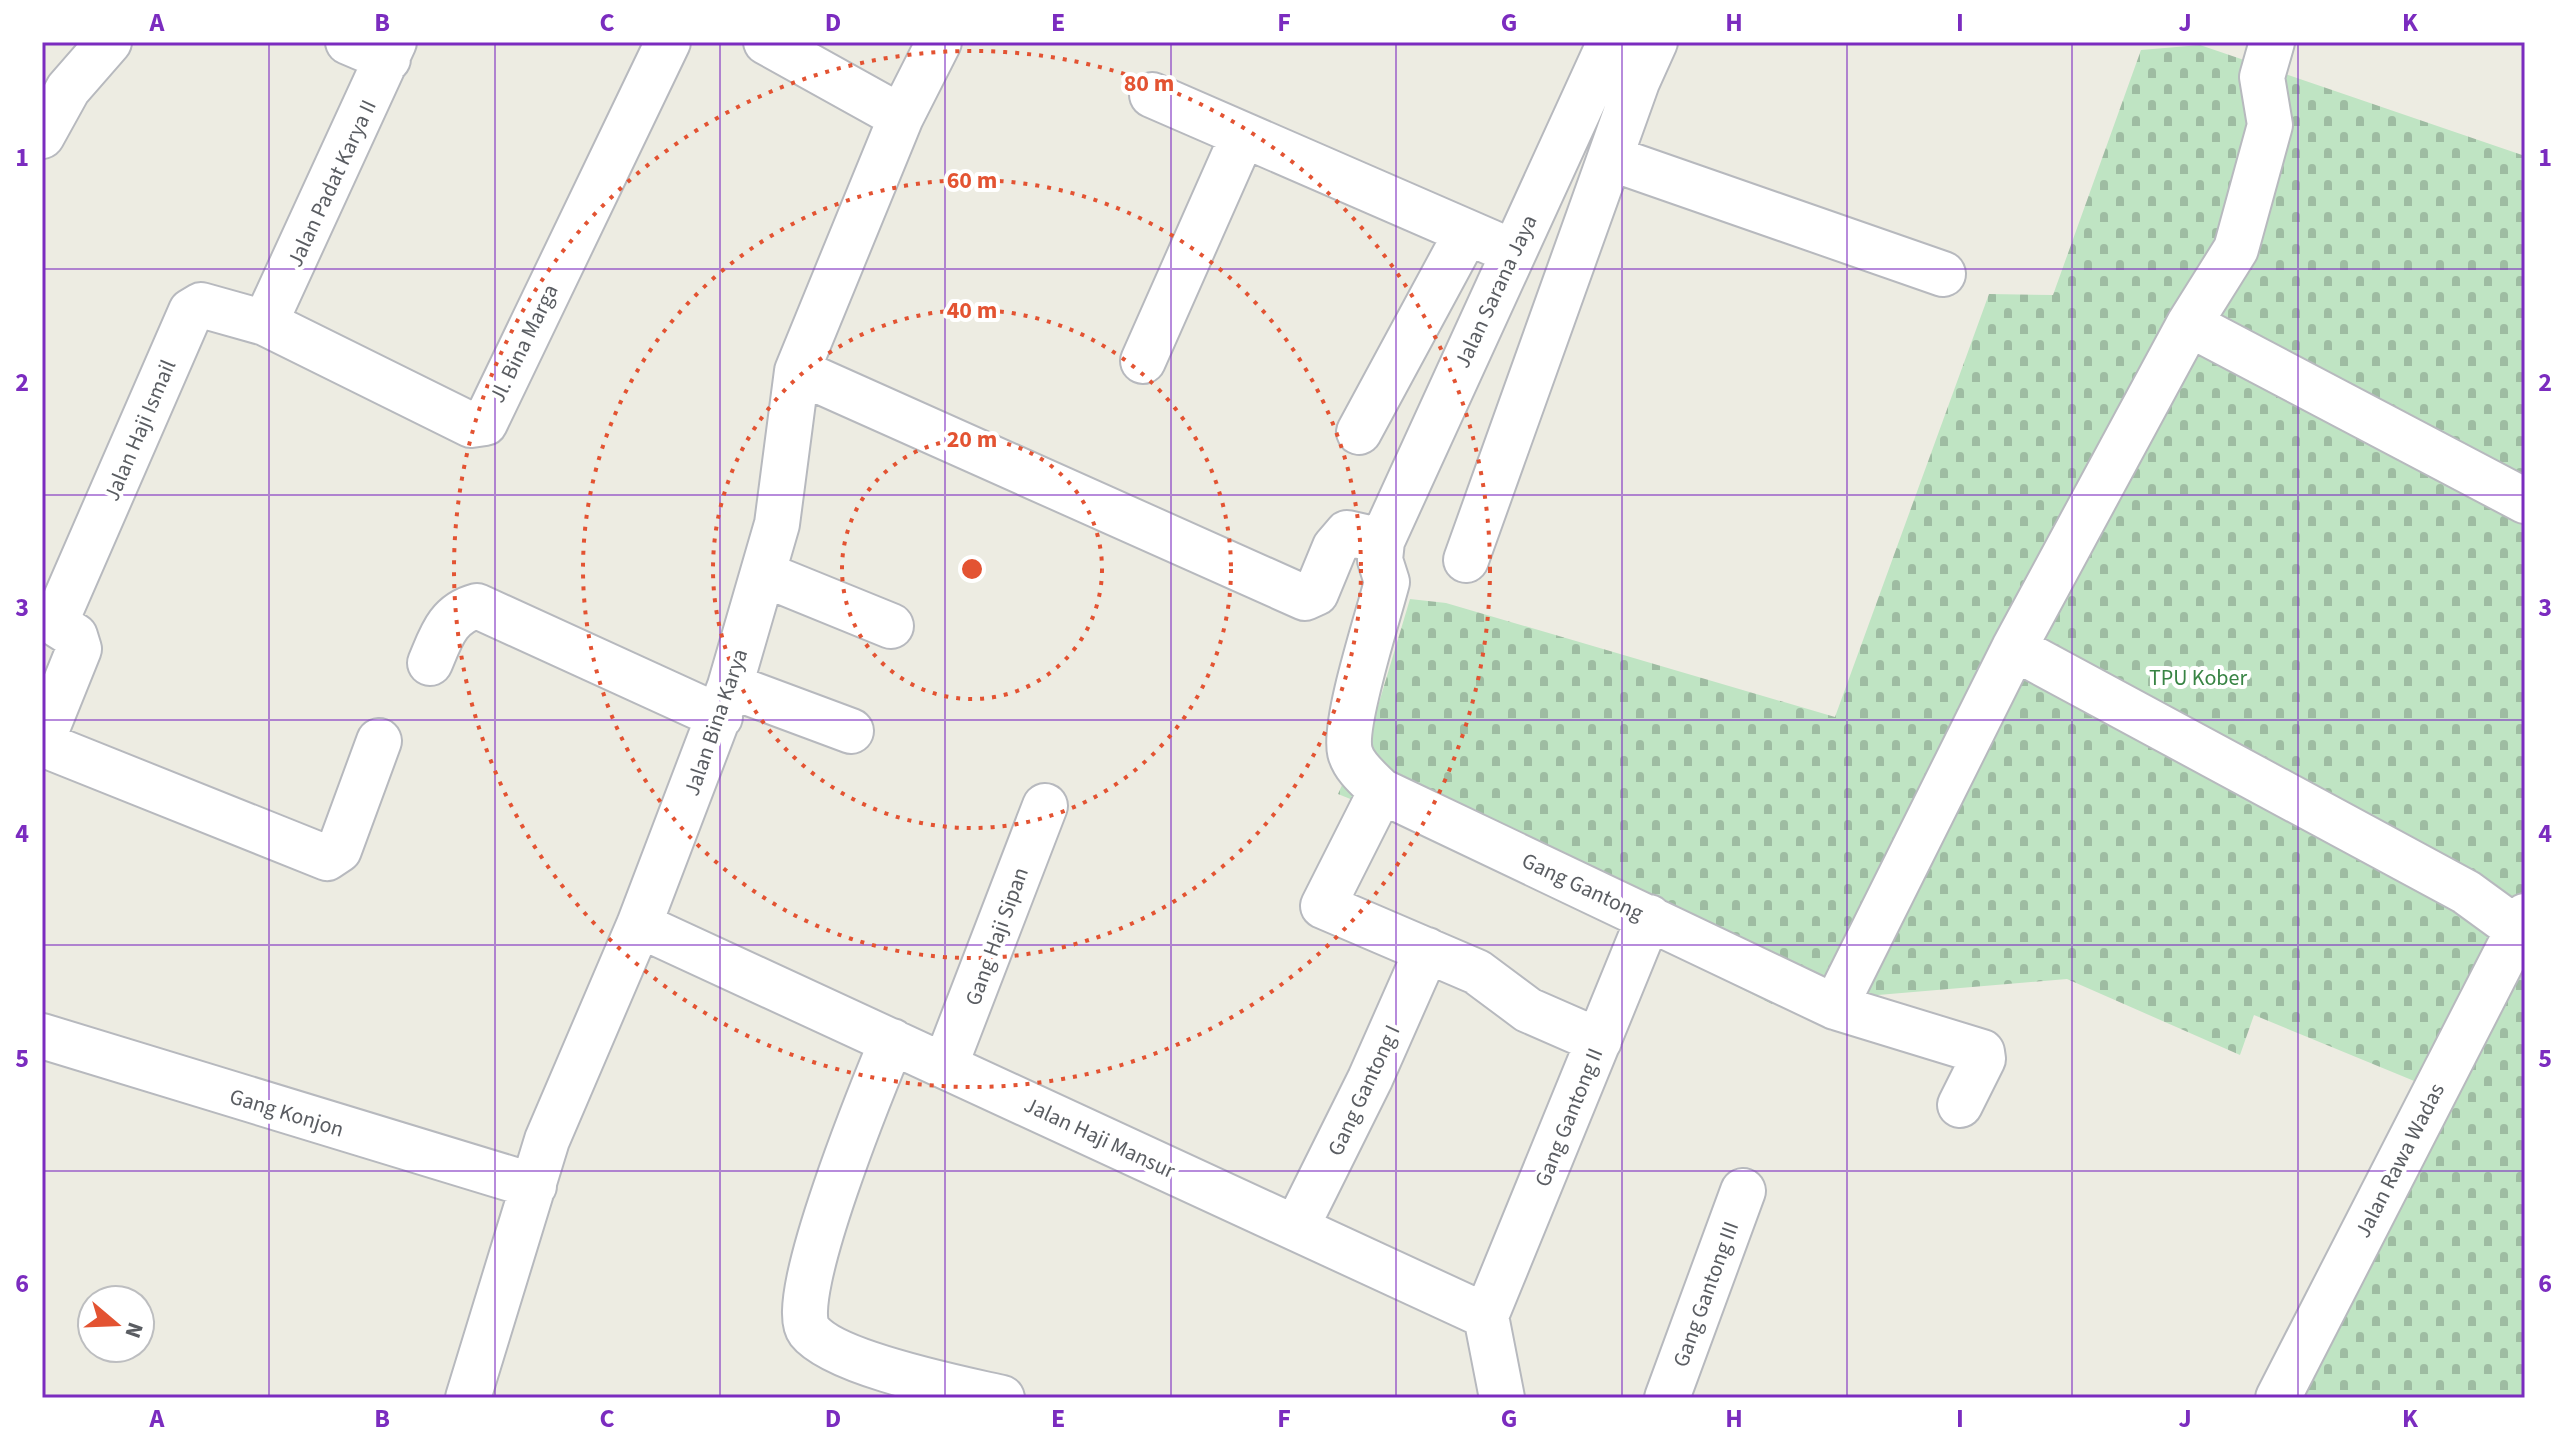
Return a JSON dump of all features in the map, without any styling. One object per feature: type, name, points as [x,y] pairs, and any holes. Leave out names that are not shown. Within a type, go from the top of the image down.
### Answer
[{"type":"street","points":[[42,136],[68,89],[109,42]]},
{"type":"street","points":[[348,42],[391,51]]},
{"type":"street","name":"Jl. Bina Marga","points":[[265,323],[471,425],[485,423],[668,42]]},
{"type":"street","points":[[766,42],[901,117]]},
{"type":"street","name":"Jalan Bina Karya","points":[[468,1398],[547,1140],[639,925],[725,702],[777,524],[797,371],[901,117],[939,42]]},
{"type":"street","name":"Jalan Sarana Jaya","points":[[1382,541],[1610,42]]},
{"type":"street","points":[[1466,560],[1637,82],[1655,42]]},
{"type":"street","points":[[1835,1007],[2014,648],[2189,324],[2236,249],[2270,125],[2262,77],[2272,42]]},
{"type":"street","name":"Jalan Padat Karya II","points":[[265,323],[391,51]]},
{"type":"street","points":[[1152,95],[1513,252]]},
{"type":"street","points":[[1143,361],[1243,135]]},
{"type":"street","points":[[1610,158],[1943,274]]},
{"type":"street","points":[[1359,432],[1467,232]]},
{"type":"street","name":"Jalan Haji Ismail","points":[[49,618],[191,311],[201,305],[265,323]]},
{"type":"street","points":[[2189,324],[2525,501]]},
{"type":"street","points":[[797,371],[1305,598],[1316,593],[1335,547],[1347,533],[1382,541]]},
{"type":"street","name":"Gang Gantong","points":[[1382,541],[1380,560],[1387,582],[1349,737],[1353,760],[1381,791],[1835,1007],[1982,1052],[1983,1059],[1960,1105]]},
{"type":"street","points":[[763,574],[891,626]]},
{"type":"street","points":[[430,663],[447,623],[462,610],[477,606],[725,702],[851,731]]},
{"type":"street","points":[[49,618],[75,636],[79,649],[42,742],[327,858],[339,850],[379,741]]},
{"type":"street","points":[[2014,648],[2466,892],[2522,927]]},
{"type":"street","points":[[1381,791],[1323,905],[1477,972],[1528,1010],[1599,1041]]},
{"type":"street","name":"Gang Haji Sipan","points":[[945,1066],[1045,806]]},
{"type":"street","name":"Gang Gantong II","points":[[1486,1316],[1649,917]]},
{"type":"street","name":"Jalan Haji Mansur","points":[[639,925],[1486,1316]]},
{"type":"street","name":"Jalan Rawa Wadas","points":[[2278,1398],[2522,927]]},
{"type":"street","name":"Gang Gantong I","points":[[1296,1228],[1370,1079],[1427,950]]},
{"type":"street","name":"Gang Konjon","points":[[42,1036],[534,1186]]},
{"type":"street","points":[[892,1041],[840,1170],[825,1219],[803,1313],[807,1329],[829,1348],[860,1360],[1002,1398]]},
{"type":"street","name":"Gang Gantong III","points":[[1667,1398],[1743,1191]]},
{"type":"street","points":[[1486,1316],[1502,1398]]},
{"type":"green space","name":"TPU Kober","points":[[2200,45],[2525,156],[2525,1398],[2289,1398],[2458,1099],[2254,1015],[2240,1055],[2067,979],[1772,1004],[1410,823],[1338,794],[1378,706],[1410,599],[1446,603],[1835,717],[1989,294],[2053,295],[2141,50]]}]
